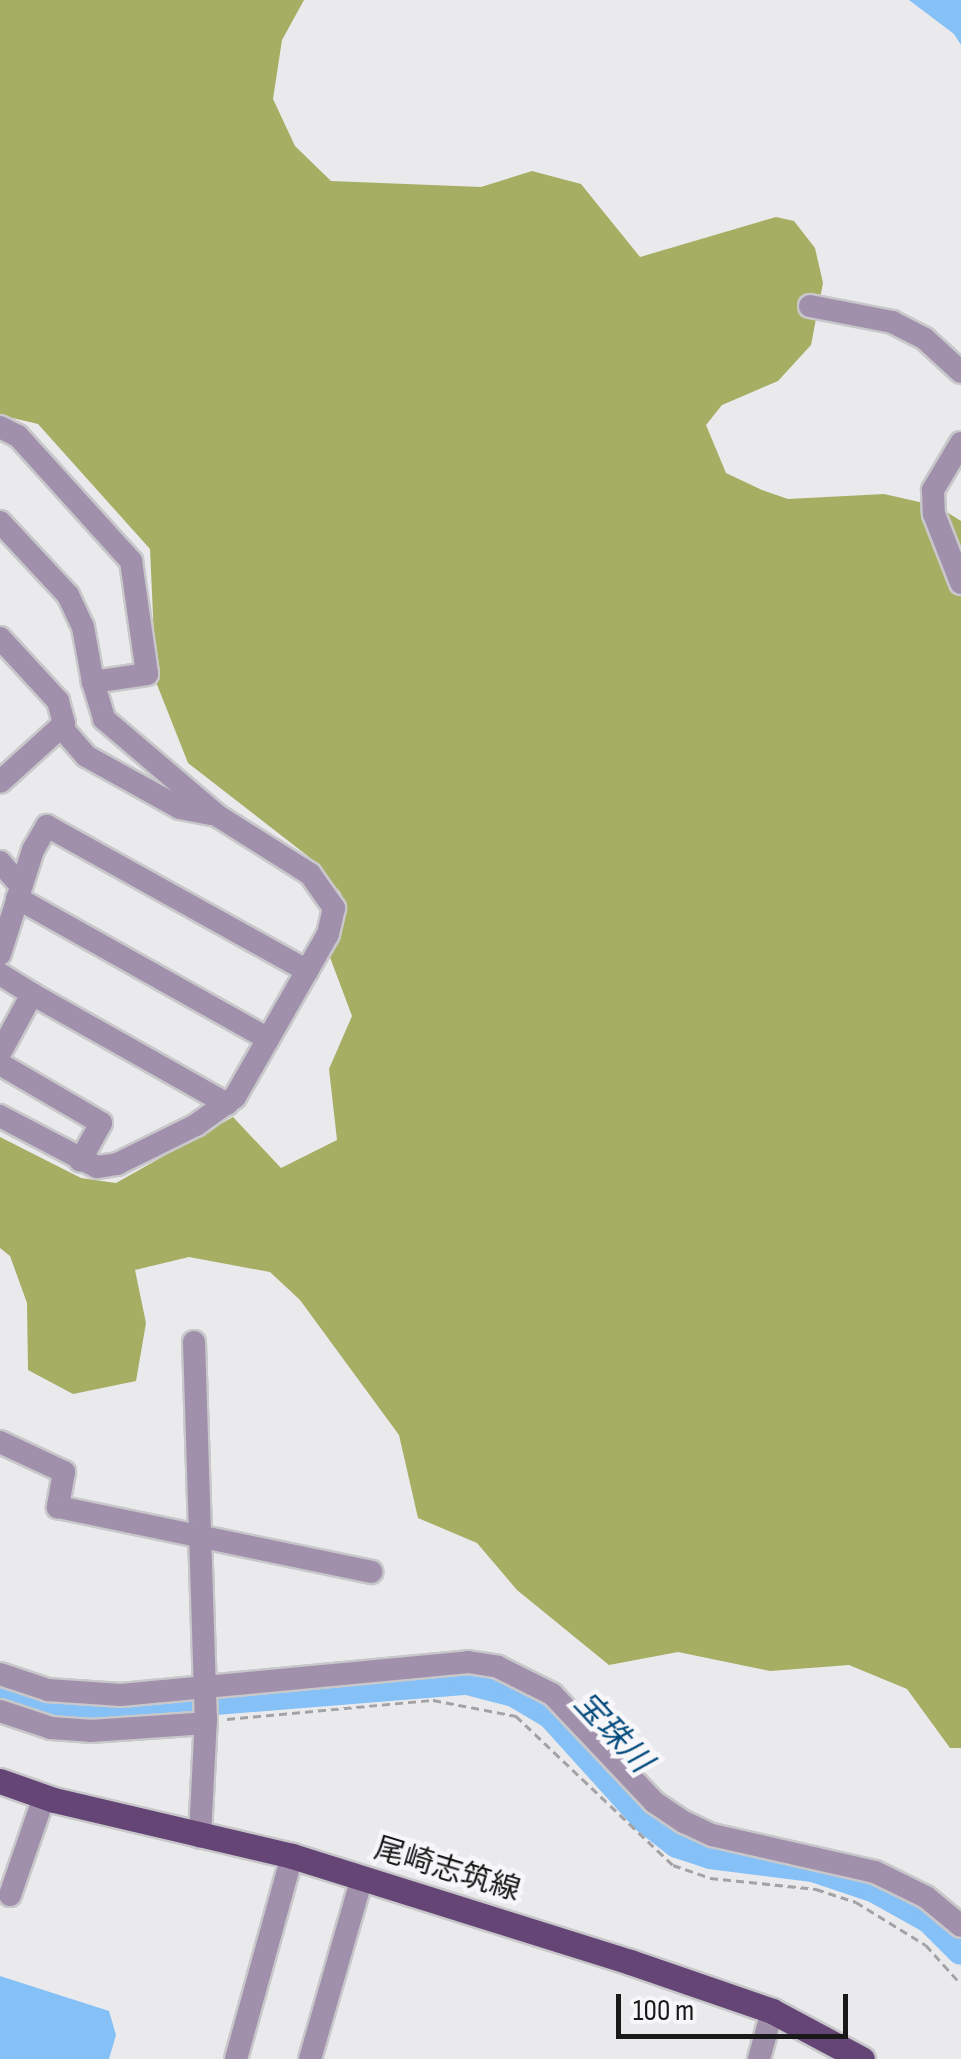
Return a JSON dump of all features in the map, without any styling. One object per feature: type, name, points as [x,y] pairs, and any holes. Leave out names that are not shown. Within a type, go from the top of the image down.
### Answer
[{"type":"main road","name":"尾崎志筑線","points":[[0,1781],[44,1797],[292,1856],[362,1878],[772,2011],[862,2059]]},
{"type":"street","points":[[810,306],[892,322],[924,339],[961,372]]},
{"type":"street","points":[[0,427],[18,436],[132,561],[147,674],[93,682]]},
{"type":"street","points":[[961,443],[933,490],[934,514],[961,583]]},
{"type":"street","points":[[0,522],[68,596],[83,627],[93,682],[109,726],[218,816],[283,853],[328,894],[332,922],[268,1039],[227,1104],[116,1164],[80,1161],[0,1116]]},
{"type":"street","points":[[0,638],[58,700],[61,727],[86,756],[180,808],[218,816]]},
{"type":"street","points":[[5,766],[61,727]]},
{"type":"street","points":[[0,954],[19,892],[47,826],[307,971]]},
{"type":"street","points":[[0,862],[19,892],[268,1039]]},
{"type":"street","points":[[0,974],[227,1104]]},
{"type":"street","points":[[0,1053],[32,994]]},
{"type":"street","points":[[0,1064],[101,1122],[80,1161]]},
{"type":"street","points":[[194,1342],[206,1720],[200,1837]]},
{"type":"street","points":[[0,1442],[64,1472],[58,1507],[201,1540],[370,1572]]},
{"type":"street","points":[[0,1674],[48,1690],[121,1695],[468,1662],[498,1667],[552,1694],[674,1816],[712,1835],[875,1872],[926,1897],[961,1926]]},
{"type":"street","points":[[0,1711],[51,1728],[90,1732],[206,1720]]},
{"type":"street","points":[[10,1896],[44,1797]]},
{"type":"street","points":[[0,1848],[24,1855]]},
{"type":"street","points":[[236,2059],[292,1856]]},
{"type":"street","points":[[310,2059],[362,1878]]},
{"type":"street","points":[[759,2059],[772,2011]]},
{"type":"path","points":[[206,1720],[432,1700],[516,1716],[674,1865],[710,1878],[816,1889],[856,1902],[926,1944],[961,1984]]},
{"type":"green space","points":[[0,0],[304,0],[282,40],[273,99],[295,146],[331,181],[481,187],[532,171],[581,184],[640,257],[776,217],[794,221],[815,248],[823,283],[811,345],[778,381],[722,405],[706,425],[726,473],[762,490],[788,499],[884,494],[937,506],[961,521],[961,1748],[950,1748],[907,1689],[849,1665],[770,1671],[678,1652],[609,1665],[517,1590],[477,1543],[418,1518],[399,1435],[300,1300],[270,1272],[189,1257],[135,1270],[146,1323],[136,1381],[73,1394],[28,1370],[27,1303],[10,1256],[0,1248],[0,1137],[81,1178],[116,1183],[233,1117],[281,1168],[337,1140],[329,1069],[352,1016],[328,952],[342,925],[341,893],[309,857],[188,763],[156,682],[150,549],[38,424],[0,415]]},
{"type":"water","points":[[909,0],[961,0],[961,45],[954,34]]},
{"type":"water","points":[[0,1976],[109,2011],[116,2035],[109,2059],[0,2059]]},
{"type":"waterway","name":"宝珠川","points":[[0,1693],[47,1709],[91,1711],[467,1681],[514,1693],[551,1715],[645,1819],[677,1844],[710,1855],[813,1868],[875,1889],[929,1919],[961,1951]]}]
